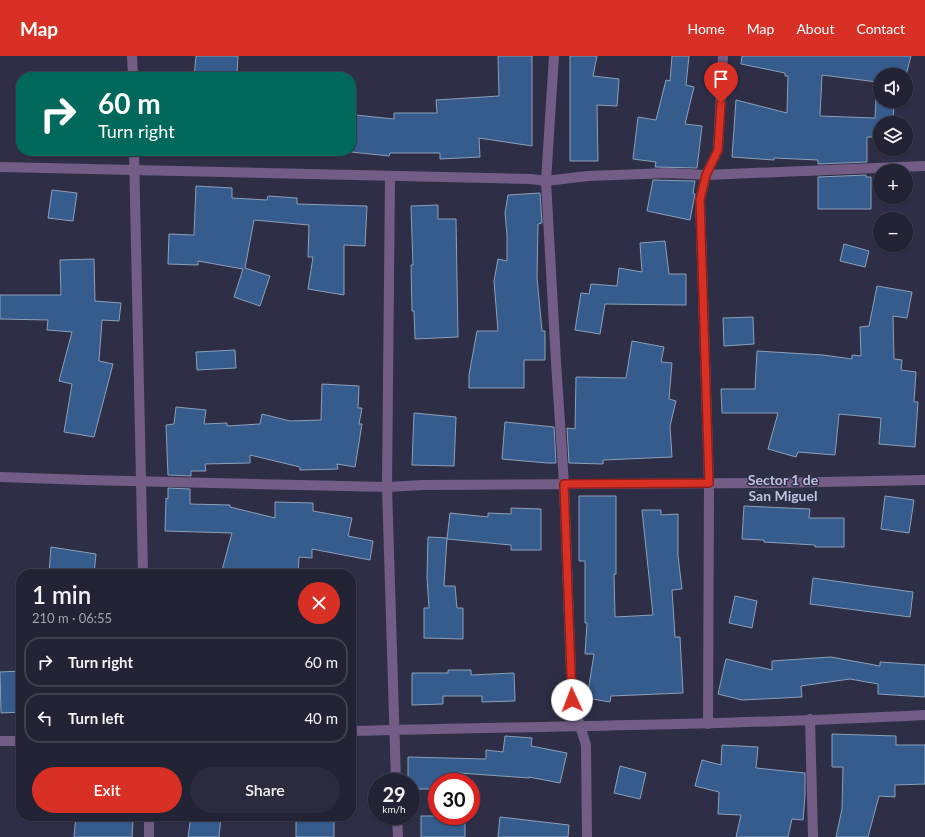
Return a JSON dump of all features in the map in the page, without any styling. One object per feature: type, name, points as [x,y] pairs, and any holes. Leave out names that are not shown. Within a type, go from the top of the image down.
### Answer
[{"type":"street","points":[[132,56],[133,72]]},
{"type":"street","points":[[554,56],[546,181],[564,484],[572,700],[586,745],[587,837]]},
{"type":"street","points":[[708,724],[709,483],[700,200],[706,175],[718,150],[724,56]]},
{"type":"street","points":[[134,156],[143,569]]},
{"type":"street","points":[[0,168],[531,179],[546,181],[588,176],[669,173],[706,175],[925,166]]},
{"type":"street","points":[[390,177],[387,487],[396,773]]},
{"type":"street","points":[[0,477],[387,487],[423,485],[925,480]]},
{"type":"street","points":[[356,731],[708,724],[925,715]]},
{"type":"street","points":[[810,719],[813,837]]},
{"type":"street","points":[[0,740],[16,741]]},
{"type":"street","points":[[148,821],[149,837]]},
{"type":"street","points":[[397,825],[398,837]]},
{"type":"building","points":[[196,56],[238,56],[237,72],[194,72]]},
{"type":"building","points":[[498,56],[532,56],[532,146],[479,138],[480,157],[440,159],[440,153],[390,153],[389,156],[356,153],[356,115],[394,119],[394,113],[437,113],[436,100],[499,96]]},
{"type":"building","points":[[570,56],[597,56],[593,76],[619,79],[617,106],[597,105],[598,161],[570,161]]},
{"type":"building","points":[[672,56],[689,56],[686,85],[694,87],[685,124],[702,126],[697,168],[655,167],[656,162],[633,159],[638,117],[656,120],[666,80],[670,81]]},
{"type":"building","points":[[742,56],[911,56],[908,68],[873,68],[873,81],[822,75],[820,116],[873,118],[873,137],[867,137],[867,162],[818,164],[818,160],[774,158],[774,160],[732,157],[736,100],[787,113],[788,76],[785,76],[785,73],[741,64]]},
{"type":"building","points":[[876,108],[894,108],[893,116],[875,116]]},
{"type":"building","points":[[866,175],[866,177],[871,177],[871,209],[818,209],[818,177]]},
{"type":"building","points":[[653,180],[695,181],[693,193],[695,194],[690,220],[647,211]]},
{"type":"building","points":[[196,186],[232,188],[232,198],[267,200],[268,196],[297,198],[297,204],[367,206],[365,246],[344,245],[344,295],[308,289],[313,257],[308,257],[309,225],[254,220],[245,268],[270,276],[260,306],[234,297],[243,269],[198,261],[198,265],[168,264],[169,234],[194,235]]},
{"type":"building","points":[[52,190],[77,193],[73,221],[48,218]]},
{"type":"building","points":[[540,193],[542,223],[538,224],[537,278],[542,331],[545,331],[545,360],[524,360],[524,388],[469,388],[469,375],[477,331],[498,331],[494,281],[498,259],[507,261],[505,213],[508,195]]},
{"type":"building","points":[[438,205],[438,219],[456,219],[458,337],[415,339],[414,311],[412,311],[411,265],[413,265],[411,206]]},
{"type":"building","points":[[665,241],[669,274],[686,274],[686,305],[605,304],[600,334],[575,330],[581,293],[589,294],[591,284],[617,286],[619,268],[642,272],[640,243]]},
{"type":"building","points":[[844,244],[869,251],[865,267],[840,261]]},
{"type":"building","points":[[94,259],[95,301],[121,303],[119,321],[102,320],[99,361],[113,364],[94,437],[64,432],[72,384],[59,381],[72,332],[47,330],[48,320],[0,319],[0,295],[61,295],[60,260]]},
{"type":"building","points":[[877,286],[912,292],[907,318],[893,316],[894,359],[902,360],[901,370],[916,372],[914,402],[918,402],[915,447],[879,444],[881,418],[839,414],[835,455],[798,452],[796,457],[768,449],[778,413],[722,413],[721,389],[755,389],[757,351],[823,355],[852,359],[852,355],[861,356],[860,327],[869,326]]},
{"type":"building","points":[[753,317],[754,344],[724,346],[723,318]]},
{"type":"building","points":[[632,341],[664,347],[661,362],[672,363],[669,399],[676,401],[670,426],[672,457],[603,460],[603,464],[569,463],[567,428],[575,429],[576,377],[626,378]]},
{"type":"building","points":[[235,350],[236,368],[197,370],[196,352]]},
{"type":"building","points":[[322,384],[359,386],[358,408],[362,408],[359,424],[362,424],[355,467],[337,464],[338,469],[300,470],[300,467],[250,455],[250,463],[205,464],[206,471],[191,471],[191,476],[168,475],[166,425],[174,424],[176,407],[206,410],[204,424],[227,423],[227,426],[260,424],[262,414],[290,421],[321,420]]},
{"type":"building","points":[[414,413],[456,417],[454,466],[412,465]]},
{"type":"building","points":[[505,422],[554,427],[556,463],[502,459]]},
{"type":"building","points":[[168,488],[190,489],[190,504],[230,505],[230,507],[275,518],[275,502],[313,503],[313,511],[352,518],[348,536],[373,541],[370,560],[312,549],[312,558],[299,557],[298,569],[222,569],[232,533],[165,531],[166,498],[168,499]]},
{"type":"building","points":[[579,496],[616,496],[616,574],[614,574],[615,617],[653,615],[642,510],[661,510],[661,515],[678,514],[678,556],[682,589],[672,590],[675,637],[680,637],[683,693],[611,696],[610,702],[587,698],[594,654],[585,654],[587,623],[585,623],[585,561],[579,561]]},
{"type":"building","points":[[885,496],[914,500],[909,533],[881,529]]},
{"type":"building","points":[[744,506],[810,509],[809,518],[844,518],[844,547],[815,547],[815,545],[742,539]]},
{"type":"building","points":[[511,508],[541,509],[541,550],[511,550],[511,545],[447,539],[450,513],[488,517],[488,513],[511,514]]},
{"type":"building","points":[[428,537],[447,538],[444,586],[455,586],[457,608],[463,608],[463,639],[424,638],[424,608],[429,608],[427,577]]},
{"type":"building","points":[[51,547],[96,554],[94,569],[49,569]]},
{"type":"building","points":[[813,578],[913,592],[910,617],[810,604]]},
{"type":"building","points":[[735,596],[757,601],[752,628],[729,623]]},
{"type":"building","points":[[831,657],[880,666],[880,662],[925,665],[925,697],[878,694],[878,684],[850,679],[801,686],[802,697],[742,700],[718,694],[726,659],[772,670],[772,661]]},
{"type":"building","points":[[448,670],[471,670],[471,675],[514,673],[515,701],[482,702],[482,696],[443,696],[443,704],[412,705],[412,673],[448,673]]},
{"type":"building","points":[[16,671],[16,712],[1,713],[0,672]]},
{"type":"building","points":[[832,734],[896,736],[896,745],[925,745],[925,784],[895,785],[895,797],[879,796],[868,837],[836,837],[842,809],[843,767],[832,767]]},
{"type":"building","points":[[505,736],[532,738],[531,746],[567,753],[560,783],[529,777],[480,774],[480,773],[428,773],[428,789],[420,789],[420,773],[408,773],[408,757],[486,759],[486,750],[503,752]]},
{"type":"building","points":[[722,745],[758,747],[756,768],[805,773],[803,820],[792,819],[788,837],[736,837],[741,815],[718,814],[719,792],[695,786],[702,760],[721,765]]},
{"type":"building","points":[[620,766],[646,773],[640,799],[614,793]]},
{"type":"building","points":[[421,816],[428,816],[428,825],[465,825],[465,837],[421,837]]},
{"type":"building","points":[[500,817],[569,825],[568,837],[498,837]]},
{"type":"building","points":[[76,821],[133,821],[132,837],[74,837]]},
{"type":"building","points":[[190,821],[221,821],[219,837],[188,837]]},
{"type":"building","points":[[296,821],[334,821],[334,837],[296,837]]},
{"type":"district","name":"Sector 1 de San Miguel","points":[[783,488]]},
{"type":"route","points":[[572,700],[564,484],[709,483],[700,200],[706,175],[718,150],[721,103]]}]
